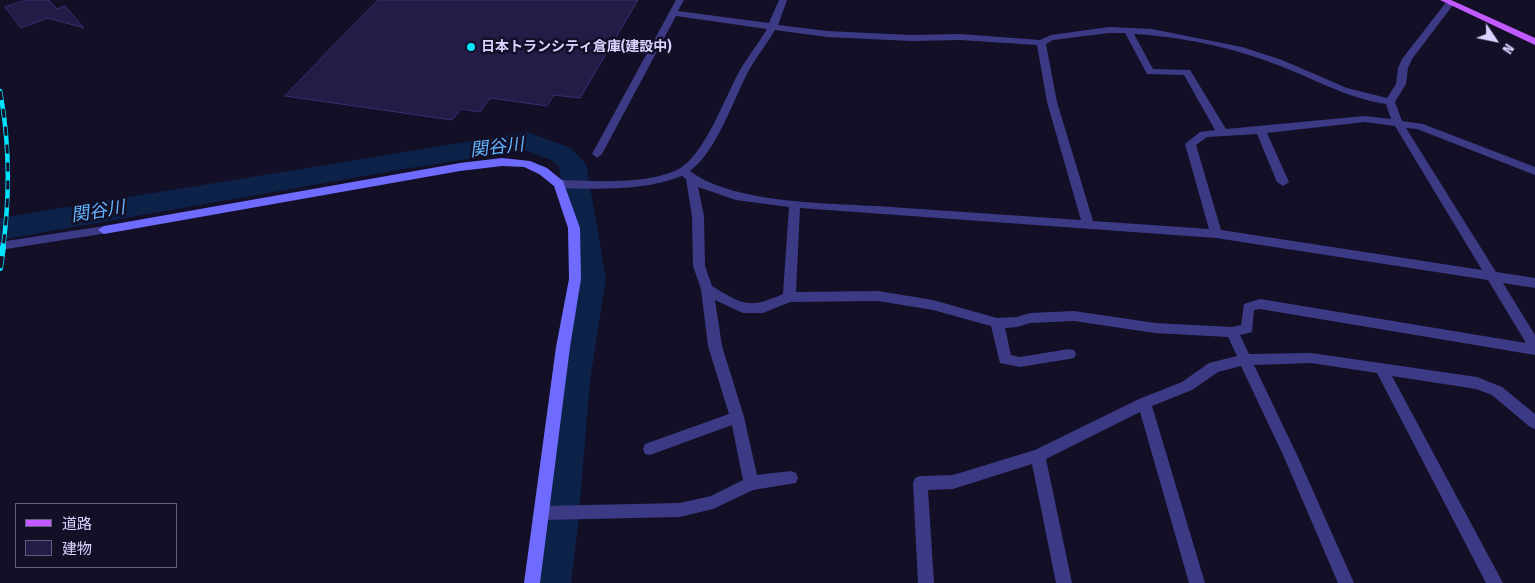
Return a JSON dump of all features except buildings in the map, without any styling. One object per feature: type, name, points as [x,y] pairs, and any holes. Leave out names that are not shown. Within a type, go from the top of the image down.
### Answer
[{"type":"main road","points":[[1447,1],[1535,42]]},
{"type":"street","points":[[597,154],[680,0]]},
{"type":"street","points":[[751,483],[737,417],[715,346],[707,289],[699,266],[698,216],[688,175],[745,70],[773,25],[783,0]]},
{"type":"street","points":[[1390,102],[1401,84],[1403,68],[1407,59],[1447,1]]},
{"type":"street","points":[[672,13],[773,25],[804,32],[911,38],[960,37],[1042,43],[1051,38],[1109,30],[1152,32],[1239,49],[1279,62],[1343,90],[1390,102]]},
{"type":"street","points":[[1128,31],[1150,72],[1187,72],[1222,132]]},
{"type":"street","points":[[1042,43],[1052,102],[1088,224]]},
{"type":"street","points":[[1390,102],[1398,123],[1493,276],[1535,348]]},
{"type":"street","points":[[1216,234],[1190,144],[1204,134],[1365,119],[1419,126],[1535,171]]},
{"type":"street","points":[[1261,130],[1282,182]]},
{"type":"street","points":[[0,246],[104,230],[460,166],[502,162],[526,164],[543,171],[564,184],[641,183],[688,175],[703,185],[730,193],[795,204],[1216,234],[1535,283]]},
{"type":"street","points":[[532,583],[555,512],[563,347],[575,279],[574,228],[564,184]]},
{"type":"street","points":[[789,297],[795,204]]},
{"type":"street","points":[[707,289],[730,303],[743,308],[763,308],[789,297],[841,294],[878,296],[933,305],[997,323],[1017,322],[1030,318],[1074,316],[1155,328],[1232,332],[1247,328],[1248,307],[1260,304],[1535,348]]},
{"type":"street","points":[[997,323],[1006,359],[1020,362],[1069,354]]},
{"type":"street","points":[[1232,332],[1291,457],[1346,583]]},
{"type":"street","points":[[926,583],[920,483],[953,482],[1038,456],[1144,404],[1187,386],[1214,367],[1245,360],[1310,358],[1477,383],[1497,391],[1535,423]]},
{"type":"street","points":[[1380,367],[1496,583]]},
{"type":"street","points":[[1144,404],[1197,583]]},
{"type":"street","points":[[650,449],[737,417]]},
{"type":"street","points":[[1038,456],[1064,583]]},
{"type":"street","points":[[555,512],[680,510],[713,502],[751,483],[791,478]]},
{"type":"waterway","name":"関谷川","points":[[0,229],[416,158],[527,141],[561,154],[572,164],[591,278],[573,381],[559,525],[551,583]]},
{"type":"railway","points":[[0,91],[6,130],[8,170],[3,248]]},
{"type":"railway","points":[[0,268],[3,247]]},
{"type":"place","name":"日本トランシティ倉庫(建設中)","points":[[471,47]]}]
